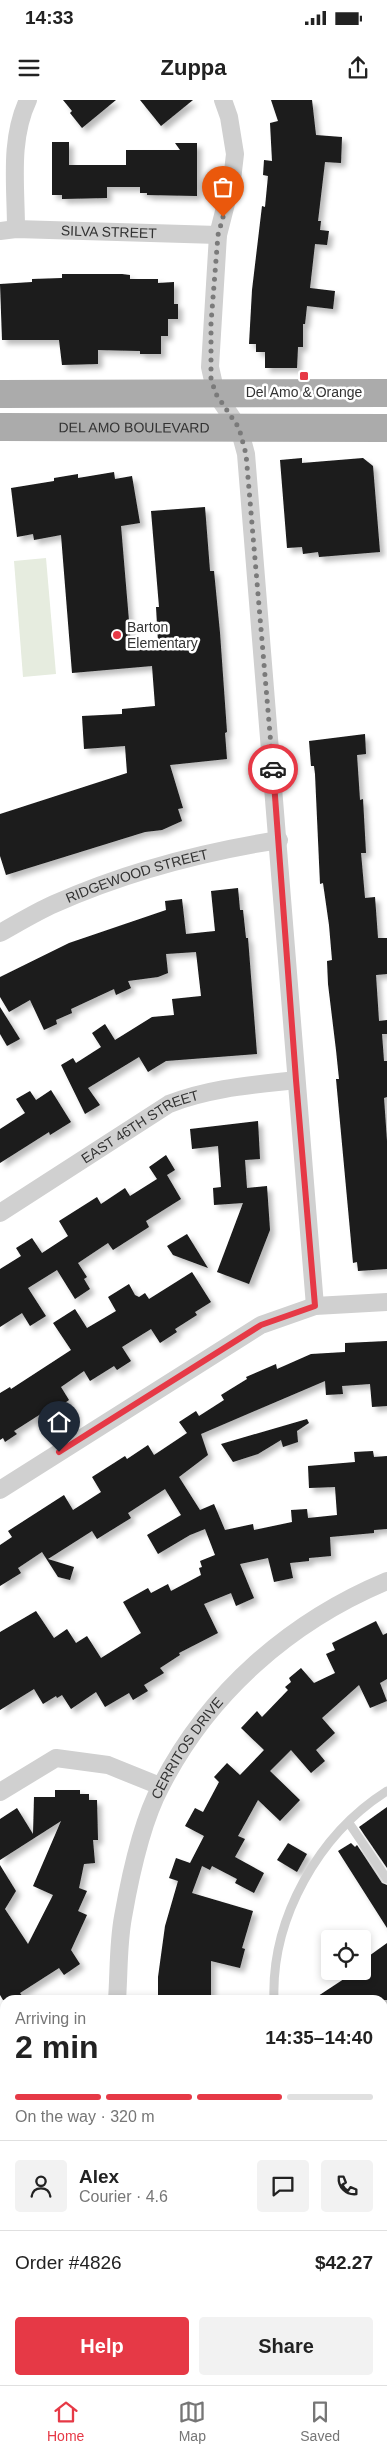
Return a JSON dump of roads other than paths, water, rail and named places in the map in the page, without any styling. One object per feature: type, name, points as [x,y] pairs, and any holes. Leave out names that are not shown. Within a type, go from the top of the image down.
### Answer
[{"type":"main road","points":[[0,394],[387,393]]},
{"type":"main road","name":"DEL AMO BOULEVARD","points":[[0,427],[387,428]]},
{"type":"street","points":[[8,230],[15,148],[20,118],[28,100]]},
{"type":"street","points":[[223,100],[229,117],[235,154],[232,180],[218,235],[210,366],[216,394],[239,428],[247,464],[279,840],[296,1080],[315,1306]]},
{"type":"street","name":"SILVA STREET","points":[[8,230],[218,235]]},
{"type":"street","name":"RIDGEWOOD STREET","points":[[0,933],[54,904],[125,877],[182,859],[226,848],[279,840]]},
{"type":"street","name":"EAST 46TH STREET","points":[[0,1213],[169,1104],[192,1095],[219,1088],[296,1080]]},
{"type":"street","points":[[0,1490],[261,1325],[315,1306],[387,1302]]},
{"type":"street","name":"CERRITOS DRIVE","points":[[117,1995],[123,1918],[139,1844],[160,1786],[200,1722],[244,1672],[296,1632],[334,1607],[387,1581]]},
{"type":"street","points":[[0,1792],[56,1758],[108,1765],[160,1786]]},
{"type":"lane","points":[[275,1995],[281,1933],[304,1881],[332,1838],[374,1799],[387,1791]]},
{"type":"lane","points":[[349,1823],[387,1879]]},
{"type":"place","name":"Del Amo & Orange","points":[[304,376]]},
{"type":"place","name":"Barton Elementary","points":[[117,635]]}]
